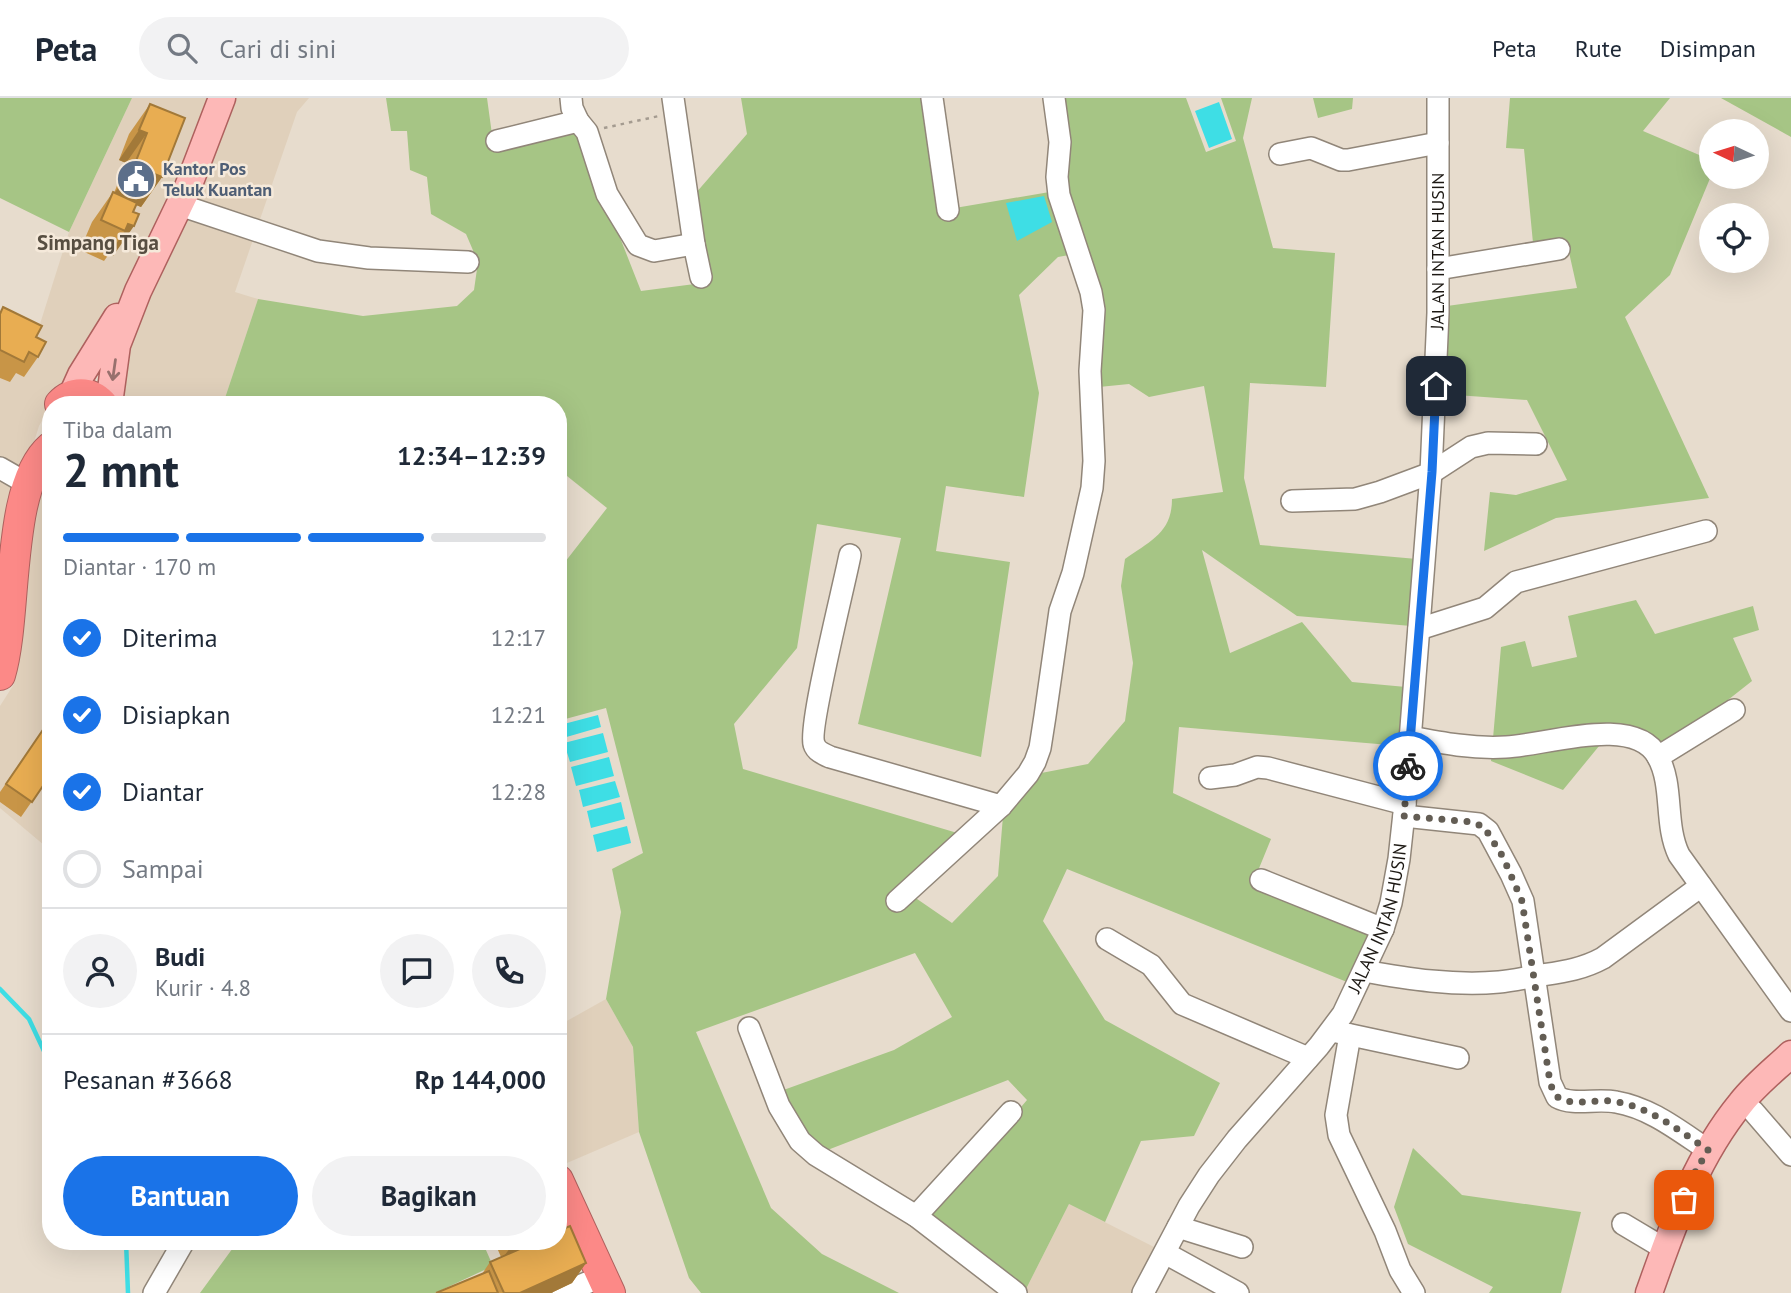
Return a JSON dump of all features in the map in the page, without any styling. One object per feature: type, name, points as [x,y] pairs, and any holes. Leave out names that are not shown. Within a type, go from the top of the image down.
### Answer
[{"type":"highway","points":[[0,675],[5,653],[18,526],[28,484],[42,457]]},
{"type":"highway","points":[[567,1200],[606,1285]]},
{"type":"main road","points":[[110,396],[117,345],[138,291],[204,150],[222,98]]},
{"type":"main road","points":[[68,396],[122,308],[138,291]]},
{"type":"main road","points":[[1649,1293],[1693,1176],[1708,1150],[1742,1102],[1791,1054]]},
{"type":"main road","points":[[1665,1293],[1694,1211],[1709,1178],[1753,1111],[1791,1076]]},
{"type":"street","points":[[570,98],[607,194],[638,245],[654,251],[694,244]]},
{"type":"street","points":[[932,98],[948,210]]},
{"type":"street","points":[[897,901],[1001,806],[1028,774],[1040,748],[1060,611],[1073,573],[1092,488],[1094,461],[1090,371],[1094,310],[1091,292],[1059,195],[1057,177],[1060,142],[1054,98]]},
{"type":"street","name":"JALAN INTAN HUSIN","points":[[1143,1293],[1209,1175],[1308,1058],[1340,1033],[1343,1014],[1383,929],[1399,859],[1432,472],[1438,269],[1438,98]]},
{"type":"street","points":[[674,105],[701,277]]},
{"type":"street","points":[[497,141],[582,126]]},
{"type":"street","points":[[1280,154],[1311,148],[1341,160],[1348,160],[1438,143]]},
{"type":"street","points":[[180,205],[318,251],[369,258],[468,262]]},
{"type":"street","points":[[1438,269],[1559,249]]},
{"type":"street","points":[[1292,501],[1366,497],[1432,472],[1471,447],[1488,443],[1536,444]]},
{"type":"street","points":[[0,468],[28,484]]},
{"type":"street","points":[[1419,629],[1485,608],[1516,582],[1706,531]]},
{"type":"street","points":[[850,555],[820,697],[813,734],[814,745],[822,754],[830,757],[1001,806]]},
{"type":"street","points":[[1658,757],[1734,710]]},
{"type":"street","points":[[1410,737],[1453,746],[1508,747],[1606,734],[1645,744],[1658,757],[1674,845],[1791,1011]]},
{"type":"street","points":[[1210,778],[1235,775],[1263,767],[1404,810],[1472,822],[1484,827],[1511,874],[1522,901],[1536,976],[1550,1082],[1557,1097],[1567,1102],[1595,1100],[1632,1105],[1658,1117],[1708,1150]]},
{"type":"street","points":[[1261,880],[1383,929]]},
{"type":"street","points":[[1364,971],[1403,979],[1499,982],[1586,967],[1603,958],[1701,886]]},
{"type":"street","points":[[1107,939],[1151,965],[1182,1004],[1308,1058]]},
{"type":"street","points":[[750,1028],[779,1106],[800,1141],[816,1155],[916,1216],[1016,1293]]},
{"type":"street","points":[[1414,1293],[1400,1270],[1385,1231],[1339,1135],[1336,1115],[1340,1033],[1458,1058]]},
{"type":"street","points":[[1753,1111],[1791,1155]]},
{"type":"street","points":[[916,1216],[1011,1112]]},
{"type":"street","points":[[1623,1224],[1665,1249]]},
{"type":"street","points":[[1178,1227],[1242,1247]]},
{"type":"street","points":[[154,1293],[179,1250]]},
{"type":"street","points":[[1165,1253],[1238,1293]]},
{"type":"street","points":[[563,1293],[606,1285]]},
{"type":"path","points":[[582,126],[674,105]]},
{"type":"shaded area","points":[[132,98],[208,98],[177,187],[132,283],[80,353],[56,396],[42,396],[42,421],[15,503],[0,606],[0,309],[40,324],[69,232]]},
{"type":"shaded area","points":[[231,98],[309,98],[297,112],[235,292],[258,299],[226,396],[125,396],[126,338],[193,206]]},
{"type":"shaded area","points":[[42,485],[42,843],[0,808],[0,706],[14,684],[30,511]]},
{"type":"shaded area","points":[[606,999],[633,1047],[639,1132],[567,1163],[567,1021]]},
{"type":"shaded area","points":[[1069,1204],[1158,1249],[1136,1293],[1024,1293]]},
{"type":"green space","points":[[0,98],[132,98],[69,232],[0,198]]},
{"type":"green space","points":[[386,98],[487,98],[494,149],[578,131],[641,291],[710,282],[695,194],[747,134],[741,98],[933,98],[949,209],[1067,189],[1058,98],[1186,98],[1206,152],[1236,141],[1221,98],[1252,98],[1243,138],[1273,248],[1335,253],[1326,387],[1250,383],[1244,478],[1260,545],[1417,559],[1411,626],[1297,616],[1202,550],[1230,653],[1302,622],[1352,682],[1406,687],[1401,746],[1179,727],[1173,793],[1271,839],[1253,883],[1376,932],[1352,984],[1067,869],[1043,921],[1105,1020],[1220,1083],[1194,1136],[1141,1141],[1105,1222],[1069,1204],[1024,1293],[930,1215],[1027,1100],[1008,1080],[825,1151],[802,1136],[778,1092],[894,1050],[952,1017],[915,953],[696,1032],[771,1208],[822,1254],[899,1293],[701,1293],[689,1278],[639,1132],[633,1047],[606,999],[621,912],[612,869],[643,853],[606,708],[567,719],[567,559],[607,508],[567,476],[567,396],[226,396],[258,299],[363,316],[457,306],[474,290],[478,262],[466,234],[431,214],[427,177],[410,170],[407,131],[391,131]],"holes":[[[1086,252],[1099,387],[1129,384],[1149,397],[1204,386],[1223,492],[1172,499],[1171,511],[1164,528],[1125,559],[1121,586],[1133,663],[1125,721],[1088,764],[1036,774],[1003,816],[998,876],[952,923],[904,890],[964,835],[743,769],[734,724],[797,648],[817,524],[901,538],[858,724],[981,757],[1010,562],[936,551],[946,486],[1024,497],[1039,393],[1019,295],[1058,257]]]},
{"type":"green space","points":[[1313,98],[1353,98],[1352,109],[1318,118]]},
{"type":"green space","points":[[1510,98],[1670,98],[1643,131],[1699,155],[1699,189],[1706,189],[1670,275],[1625,317],[1709,498],[1556,518],[1484,551],[1490,492],[1516,495],[1567,480],[1527,400],[1442,394],[1447,306],[1577,288],[1566,239],[1533,243],[1524,149],[1506,148]]},
{"type":"green space","points":[[1721,98],[1791,98],[1791,137],[1769,125],[1769,119],[1759,119]]},
{"type":"green space","points":[[1636,600],[1655,634],[1753,606],[1759,630],[1733,638],[1752,681],[1653,759],[1640,745],[1604,740],[1563,790],[1491,761],[1501,647],[1525,641],[1532,667],[1577,657],[1568,616]]},
{"type":"green space","points":[[1413,1148],[1462,1195],[1581,1212],[1561,1293],[1489,1293],[1493,1287],[1408,1244],[1394,1207]]},
{"type":"green space","points":[[231,1250],[486,1250],[493,1266],[435,1293],[200,1293]]},
{"type":"water","points":[[1219,102],[1232,139],[1209,148],[1195,111]]},
{"type":"water","points":[[1044,196],[1052,222],[1017,241],[1006,203]]},
{"type":"water","points":[[598,715],[601,727],[567,737],[567,723]]},
{"type":"water","points":[[603,733],[608,752],[570,762],[567,742]]},
{"type":"water","points":[[609,757],[614,776],[576,786],[571,767]]},
{"type":"water","points":[[615,781],[620,797],[583,807],[579,790]]},
{"type":"water","points":[[621,802],[625,819],[591,828],[587,811]]},
{"type":"water","points":[[627,826],[631,843],[597,852],[593,835]]},
{"type":"building","points":[[150,104],[185,118],[162,177],[134,166],[147,133],[139,130]]},
{"type":"building","points":[[113,192],[137,203],[133,212],[139,214],[134,226],[128,224],[125,231],[101,220]]},
{"type":"building","points":[[3,307],[42,326],[36,337],[46,342],[38,357],[29,352],[24,362],[0,350],[0,314]]},
{"type":"building","points":[[42,731],[42,787],[32,802],[6,784]]},
{"type":"building","points":[[570,1226],[586,1263],[520,1293],[504,1293],[490,1262],[517,1250],[567,1250],[567,1227]]},
{"type":"building","points":[[489,1271],[498,1293],[436,1293]]},
{"type":"waterway","points":[[0,989],[29,1019],[42,1047]]},
{"type":"waterway","points":[[126,1250],[128,1293]]},
{"type":"way so far","points":[[1408,766],[1404,816],[1479,824],[1488,831],[1511,874],[1522,901],[1554,1094],[1567,1102],[1595,1100],[1632,1105],[1658,1117],[1708,1150],[1693,1176],[1684,1200]]},
{"type":"place","name":"Kantor Pos Teluk Kuantan","points":[[136,179]]},
{"type":"district","name":"Simpang Tiga","points":[[98,243]]},
{"type":"route","points":[[1408,766],[1432,472],[1436,386]]}]
